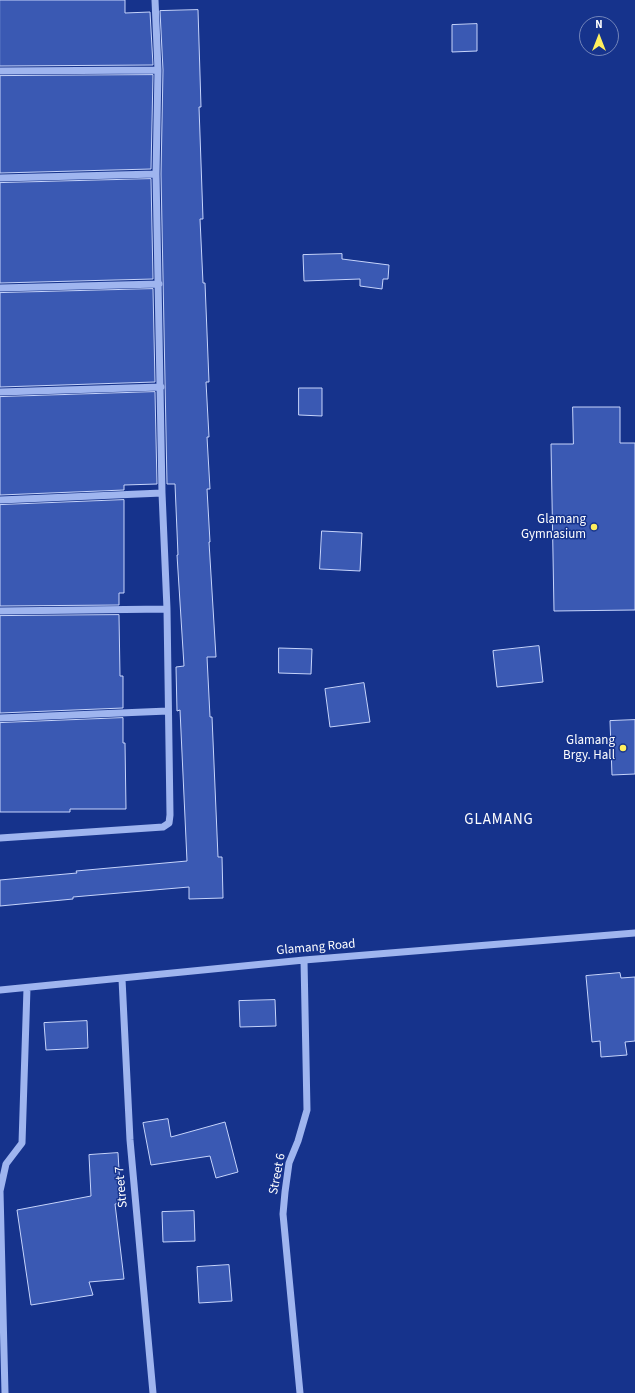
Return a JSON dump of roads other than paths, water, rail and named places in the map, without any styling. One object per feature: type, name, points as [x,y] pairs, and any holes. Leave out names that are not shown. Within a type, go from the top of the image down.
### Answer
[{"type":"street","points":[[0,838],[163,827],[169,823],[167,609],[162,493],[156,174],[158,70],[155,0]]},
{"type":"street","points":[[0,71],[158,70]]},
{"type":"street","points":[[0,178],[156,174]]},
{"type":"street","points":[[0,288],[159,284]]},
{"type":"street","points":[[0,392],[161,387]]},
{"type":"street","points":[[0,500],[162,493]]},
{"type":"street","points":[[0,612],[167,609]]},
{"type":"street","points":[[0,718],[168,710]]},
{"type":"street","name":"Glamang Road","points":[[0,990],[304,960],[635,933]]},
{"type":"street","name":"Street 6","points":[[300,1393],[283,1214],[289,1163],[298,1141],[307,1110],[304,960]]},
{"type":"street","name":"Street 7","points":[[122,979],[130,1140],[153,1393]]},
{"type":"street","points":[[5,1393],[0,1192],[6,1164],[22,1143],[27,988]]},
{"type":"place","name":"Glamang Gymnasium","points":[[594,527]]},
{"type":"place","name":"Glamang Brgy. Hall","points":[[623,748]]},
{"type":"district","name":"GLAMANG","points":[[499,821]]}]
